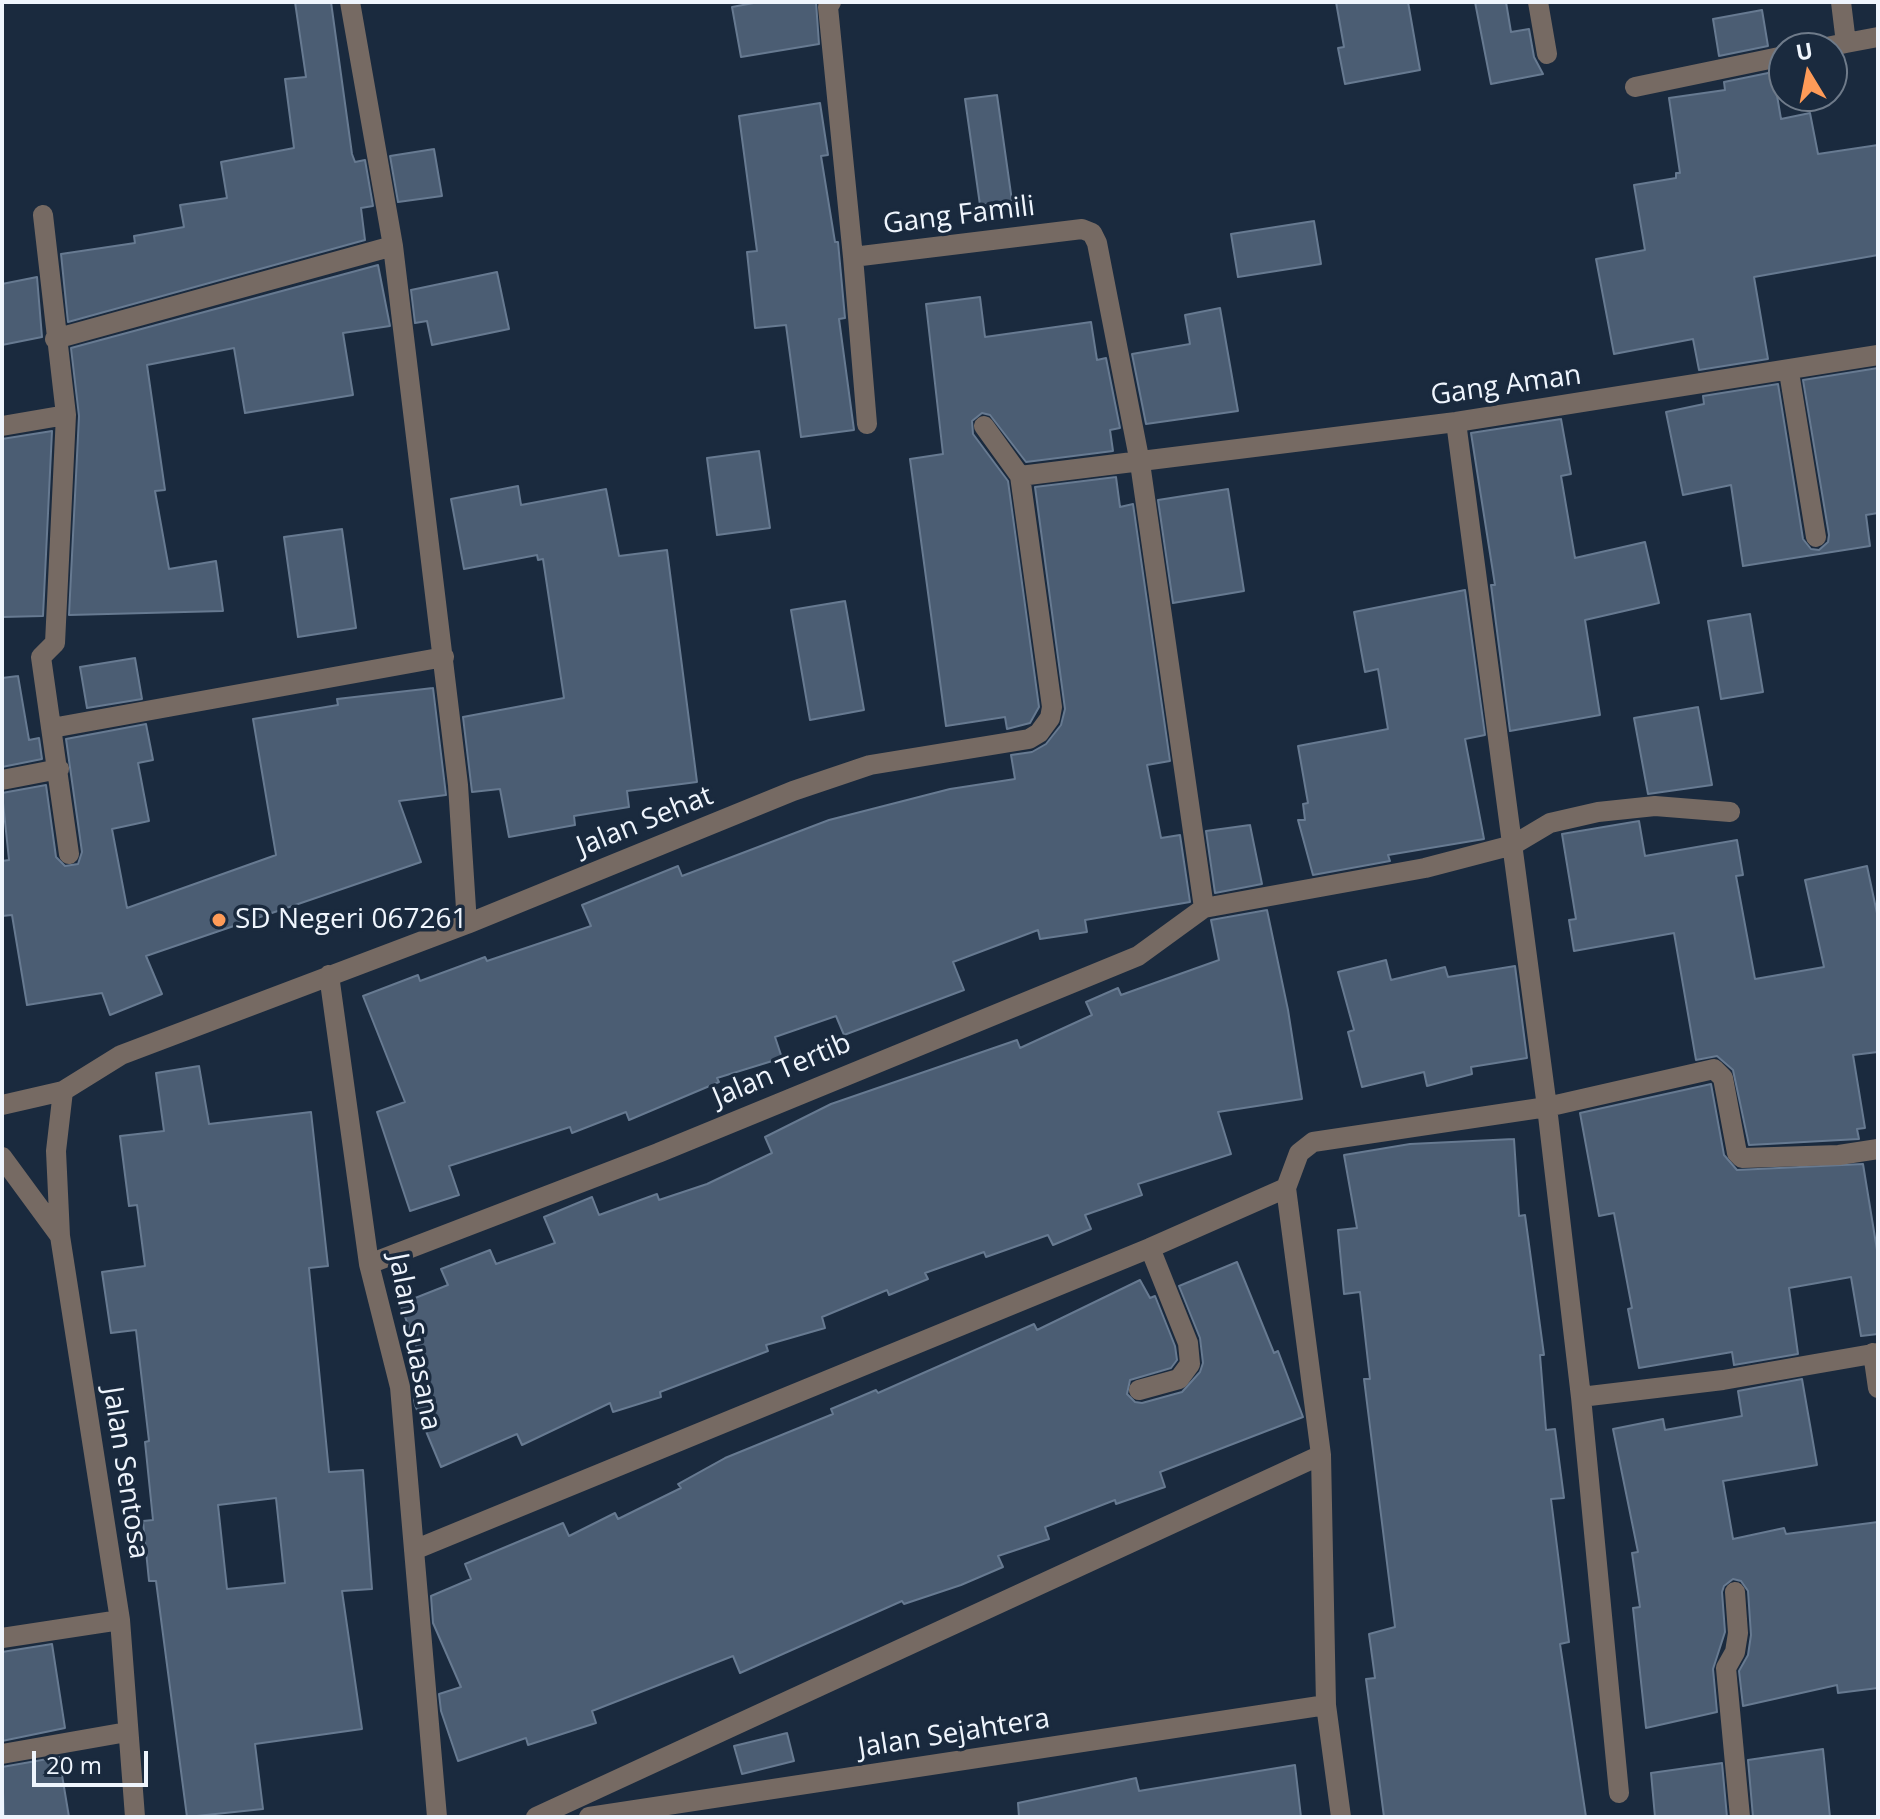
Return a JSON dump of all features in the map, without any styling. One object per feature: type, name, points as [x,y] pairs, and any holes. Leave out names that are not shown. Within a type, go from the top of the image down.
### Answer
[{"type":"street","points":[[350,2],[393,246],[458,785],[467,924]]},
{"type":"street","name":"Gang Famili","points":[[831,2],[828,7],[853,257],[1082,229],[1092,233],[1097,243],[1140,463]]},
{"type":"street","points":[[1538,2],[1547,54]]},
{"type":"street","points":[[1841,2],[1845,32]]},
{"type":"street","points":[[1848,43],[1878,37]]},
{"type":"street","points":[[1635,87],[1768,59]]},
{"type":"street","points":[[43,215],[66,415],[55,643],[41,657],[69,854]]},
{"type":"street","points":[[55,339],[393,246]]},
{"type":"street","points":[[853,257],[867,424]]},
{"type":"street","name":"Gang Aman","points":[[1140,463],[1456,422],[1789,372],[1878,355]]},
{"type":"street","points":[[1789,372],[1816,537]]},
{"type":"street","points":[[2,426],[66,415]]},
{"type":"street","points":[[1456,422],[1547,1107],[1581,1397],[1619,1793]]},
{"type":"street","points":[[984,426],[1020,476],[1140,463],[1204,908],[1425,868],[1513,845],[1550,823],[1598,812],[1655,806],[1730,812]]},
{"type":"street","name":"Jalan Sehat","points":[[2,1105],[63,1091],[121,1055],[467,924],[793,791],[870,765],[1029,739],[1039,733],[1050,718],[1052,707],[1020,476]]},
{"type":"street","points":[[52,728],[444,657]]},
{"type":"street","points":[[2,780],[59,769]]},
{"type":"street","name":"Jalan Tertib","points":[[369,1264],[658,1153],[1138,956],[1204,908]]},
{"type":"street","name":"Jalan Suasana","points":[[329,975],[369,1264],[400,1387],[437,1817]]},
{"type":"street","points":[[1341,1817],[1326,1705],[1321,1455],[1286,1188],[1299,1153],[1313,1142],[1547,1107],[1714,1069],[1723,1078],[1737,1153],[1742,1158],[1750,1161],[1878,1149]]},
{"type":"street","points":[[60,1236],[56,1151],[63,1091]]},
{"type":"street","name":"Jalan Sentosa","points":[[2,1157],[60,1236],[120,1620],[135,1817]]},
{"type":"street","points":[[414,1550],[1150,1248],[1286,1188]]},
{"type":"street","points":[[1139,1390],[1179,1379],[1190,1364],[1188,1343],[1150,1248]]},
{"type":"street","points":[[1581,1397],[1723,1380],[1875,1353],[1878,1388]]},
{"type":"street","points":[[536,1817],[1321,1455]]},
{"type":"street","points":[[1735,1592],[1738,1633],[1735,1652],[1726,1668],[1740,1817]]},
{"type":"street","points":[[2,1638],[120,1620]]},
{"type":"street","name":"Jalan Sejahtera","points":[[589,1817],[1326,1705]]},
{"type":"street","points":[[2,1754],[127,1732]]},
{"type":"building","points":[[295,2],[331,2],[352,154],[355,162],[365,160],[373,206],[361,208],[365,240],[68,322],[61,254],[135,243],[134,236],[184,227],[180,205],[227,198],[221,162],[294,148],[285,79],[306,77]]},
{"type":"building","points":[[759,2],[816,2],[819,44],[741,57],[732,7]]},
{"type":"building","points":[[1336,2],[1408,2],[1420,70],[1345,84],[1338,48],[1344,47]]},
{"type":"building","points":[[1475,2],[1506,2],[1511,32],[1529,29],[1534,57],[1543,74],[1491,84]]},
{"type":"building","points":[[1762,10],[1768,46],[1719,56],[1713,19]]},
{"type":"building","points":[[1768,73],[1768,112],[1780,112],[1781,119],[1810,113],[1818,154],[1878,145],[1878,255],[1754,277],[1768,359],[1699,370],[1693,339],[1614,354],[1596,259],[1645,250],[1634,185],[1676,178],[1676,173],[1680,173],[1669,98],[1725,90],[1724,82]]},
{"type":"building","points":[[997,95],[1012,201],[980,205],[965,99]]},
{"type":"building","points":[[820,103],[828,155],[821,156],[835,242],[838,242],[845,318],[839,319],[854,430],[801,437],[786,325],[755,328],[747,252],[757,251],[739,116]]},
{"type":"building","points":[[434,149],[442,196],[398,202],[390,156]]},
{"type":"building","points":[[1314,221],[1321,264],[1238,277],[1231,234]]},
{"type":"building","points":[[378,265],[390,326],[343,333],[353,395],[245,413],[234,348],[147,365],[165,490],[155,491],[169,569],[216,561],[223,611],[69,615],[79,416],[71,348]]},
{"type":"building","points":[[497,272],[509,329],[432,345],[427,321],[415,323],[411,290]]},
{"type":"building","points":[[37,277],[42,337],[2,345],[2,284]]},
{"type":"building","points":[[980,297],[985,337],[1091,322],[1097,360],[1106,358],[1120,428],[1110,430],[1113,451],[1026,462],[990,415],[982,413],[972,421],[973,434],[1008,481],[1039,707],[1030,723],[1007,729],[1005,717],[946,726],[910,459],[943,454],[926,304]]},
{"type":"building","points":[[1220,308],[1238,411],[1146,424],[1132,354],[1190,344],[1185,315]]},
{"type":"building","points":[[1878,368],[1878,513],[1866,515],[1870,546],[1743,566],[1731,485],[1683,495],[1666,412],[1704,404],[1703,396],[1778,384],[1803,539],[1811,549],[1819,550],[1828,542],[1829,535],[1803,380]]},
{"type":"building","points":[[1561,419],[1571,474],[1561,476],[1575,558],[1645,542],[1659,603],[1585,620],[1600,715],[1510,731],[1491,585],[1495,585],[1471,433]]},
{"type":"building","points":[[52,431],[43,616],[2,617],[2,439]]},
{"type":"building","points":[[759,451],[770,528],[717,535],[707,458]]},
{"type":"building","points":[[1116,477],[1120,507],[1133,504],[1170,761],[1147,765],[1161,838],[1180,835],[1190,902],[1085,920],[1087,932],[1040,939],[1038,930],[953,962],[964,990],[844,1035],[836,1016],[775,1037],[782,1058],[717,1078],[719,1082],[629,1120],[626,1112],[572,1133],[570,1127],[449,1166],[459,1195],[410,1211],[377,1112],[405,1102],[363,996],[418,975],[420,981],[485,957],[487,961],[591,926],[582,905],[678,866],[682,876],[829,820],[950,789],[1015,779],[1011,755],[1032,752],[1046,744],[1061,725],[1065,709],[1035,487]]},
{"type":"building","points":[[518,486],[521,505],[606,489],[619,556],[667,550],[697,782],[627,791],[629,807],[574,816],[575,825],[509,837],[500,789],[472,792],[463,717],[564,698],[543,559],[538,560],[537,555],[464,569],[451,499]]},
{"type":"building","points":[[1228,489],[1244,591],[1173,603],[1158,500]]},
{"type":"building","points":[[342,529],[356,628],[298,637],[284,537]]},
{"type":"building","points":[[1465,590],[1485,735],[1465,739],[1484,839],[1388,855],[1390,861],[1313,875],[1298,820],[1305,820],[1303,804],[1308,803],[1298,746],[1388,729],[1378,669],[1365,672],[1354,612]]},
{"type":"building","points":[[845,601],[864,710],[810,720],[791,610]]},
{"type":"building","points":[[1750,614],[1763,692],[1721,699],[1708,621]]},
{"type":"building","points":[[135,658],[142,699],[87,708],[80,667]]},
{"type":"building","points":[[18,676],[29,740],[39,738],[42,759],[2,767],[2,678]]},
{"type":"building","points":[[433,688],[446,795],[399,801],[421,862],[146,956],[162,994],[110,1015],[102,993],[27,1005],[12,915],[2,916],[2,861],[9,860],[2,793],[46,785],[56,857],[65,866],[78,864],[82,852],[66,739],[146,724],[153,760],[138,763],[149,821],[112,829],[127,908],[276,855],[253,719],[338,705],[337,699]]},
{"type":"building","points":[[1698,707],[1712,785],[1648,794],[1634,718]]},
{"type":"building","points":[[1639,821],[1645,856],[1737,840],[1743,875],[1736,876],[1755,979],[1824,967],[1805,880],[1867,866],[1878,918],[1878,1052],[1853,1055],[1865,1128],[1857,1129],[1859,1139],[1749,1145],[1733,1070],[1717,1056],[1696,1060],[1674,933],[1574,951],[1569,920],[1576,919],[1562,834]]},
{"type":"building","points":[[1250,825],[1262,884],[1215,893],[1206,831]]},
{"type":"building","points":[[1267,910],[1288,1010],[1302,1099],[1218,1112],[1231,1154],[1138,1184],[1142,1195],[1085,1215],[1091,1229],[1053,1245],[1048,1235],[986,1257],[984,1252],[925,1273],[928,1279],[889,1295],[887,1290],[822,1317],[825,1328],[766,1345],[768,1351],[660,1392],[661,1397],[613,1412],[610,1403],[522,1445],[517,1434],[441,1467],[414,1398],[433,1390],[400,1304],[448,1285],[441,1269],[490,1250],[496,1264],[555,1243],[544,1217],[592,1197],[599,1215],[657,1194],[659,1200],[707,1184],[772,1153],[765,1137],[831,1104],[1017,1040],[1020,1048],[1092,1015],[1086,1002],[1118,988],[1121,995],[1219,960],[1211,920]]},
{"type":"building","points":[[1386,960],[1391,980],[1445,967],[1448,977],[1515,966],[1527,1058],[1471,1067],[1472,1074],[1427,1086],[1424,1072],[1362,1087],[1348,1032],[1354,1030],[1338,972]]},
{"type":"building","points":[[199,1066],[209,1124],[311,1112],[328,1266],[309,1268],[329,1472],[363,1470],[372,1589],[342,1591],[362,1729],[255,1744],[263,1809],[187,1817],[156,1581],[149,1581],[143,1521],[153,1520],[145,1442],[149,1441],[136,1330],[111,1333],[102,1272],[145,1266],[137,1205],[129,1206],[120,1136],[164,1131],[156,1073]],"holes":[[[276,1498],[285,1583],[227,1589],[218,1505]]]},
{"type":"building","points":[[1711,1084],[1724,1155],[1737,1170],[1863,1164],[1878,1256],[1878,1334],[1861,1336],[1851,1277],[1789,1288],[1798,1354],[1734,1365],[1732,1352],[1639,1368],[1628,1309],[1632,1308],[1614,1213],[1599,1216],[1580,1113]]},
{"type":"building","points":[[1514,1139],[1519,1216],[1525,1215],[1544,1355],[1540,1355],[1546,1430],[1555,1429],[1564,1498],[1551,1499],[1569,1642],[1560,1644],[1586,1817],[1384,1817],[1366,1679],[1375,1678],[1369,1634],[1395,1627],[1364,1379],[1370,1379],[1360,1292],[1344,1294],[1338,1230],[1357,1228],[1344,1155],[1410,1144]]},
{"type":"building","points":[[1237,1262],[1274,1353],[1278,1351],[1303,1417],[1160,1472],[1165,1487],[1116,1504],[1115,1500],[1045,1527],[1049,1539],[998,1556],[1003,1567],[961,1585],[904,1604],[902,1601],[740,1673],[733,1656],[592,1711],[596,1723],[528,1745],[526,1738],[458,1761],[441,1711],[439,1694],[461,1687],[433,1623],[431,1596],[471,1579],[465,1564],[563,1523],[569,1536],[615,1513],[618,1519],[681,1488],[678,1484],[725,1458],[833,1414],[831,1409],[876,1390],[878,1393],[1034,1324],[1037,1330],[1140,1280],[1150,1298],[1155,1296],[1175,1346],[1177,1360],[1171,1368],[1130,1380],[1127,1394],[1135,1402],[1142,1403],[1182,1392],[1200,1372],[1203,1363],[1200,1338],[1179,1286]]},
{"type":"building","points":[[1802,1379],[1817,1465],[1723,1481],[1733,1539],[1784,1528],[1786,1534],[1878,1522],[1878,1688],[1838,1693],[1837,1685],[1743,1706],[1739,1671],[1748,1655],[1751,1635],[1748,1591],[1741,1581],[1733,1579],[1722,1592],[1725,1632],[1713,1669],[1717,1712],[1646,1728],[1633,1608],[1640,1607],[1632,1553],[1638,1552],[1613,1429],[1663,1419],[1665,1430],[1742,1416],[1738,1391]]},
{"type":"building","points":[[52,1644],[65,1728],[2,1741],[2,1652]]},
{"type":"building","points":[[787,1733],[794,1761],[742,1774],[734,1746]]},
{"type":"building","points":[[1823,1749],[1830,1817],[1753,1817],[1748,1760]]},
{"type":"building","points":[[59,1757],[69,1817],[4,1817],[2,1767]]},
{"type":"building","points":[[1722,1763],[1727,1817],[1655,1817],[1651,1773]]},
{"type":"building","points":[[1295,1765],[1301,1817],[1019,1817],[1018,1803],[1136,1778],[1139,1791]]},
{"type":"place","name":"SD Negeri 067261","points":[[219,920]]}]
